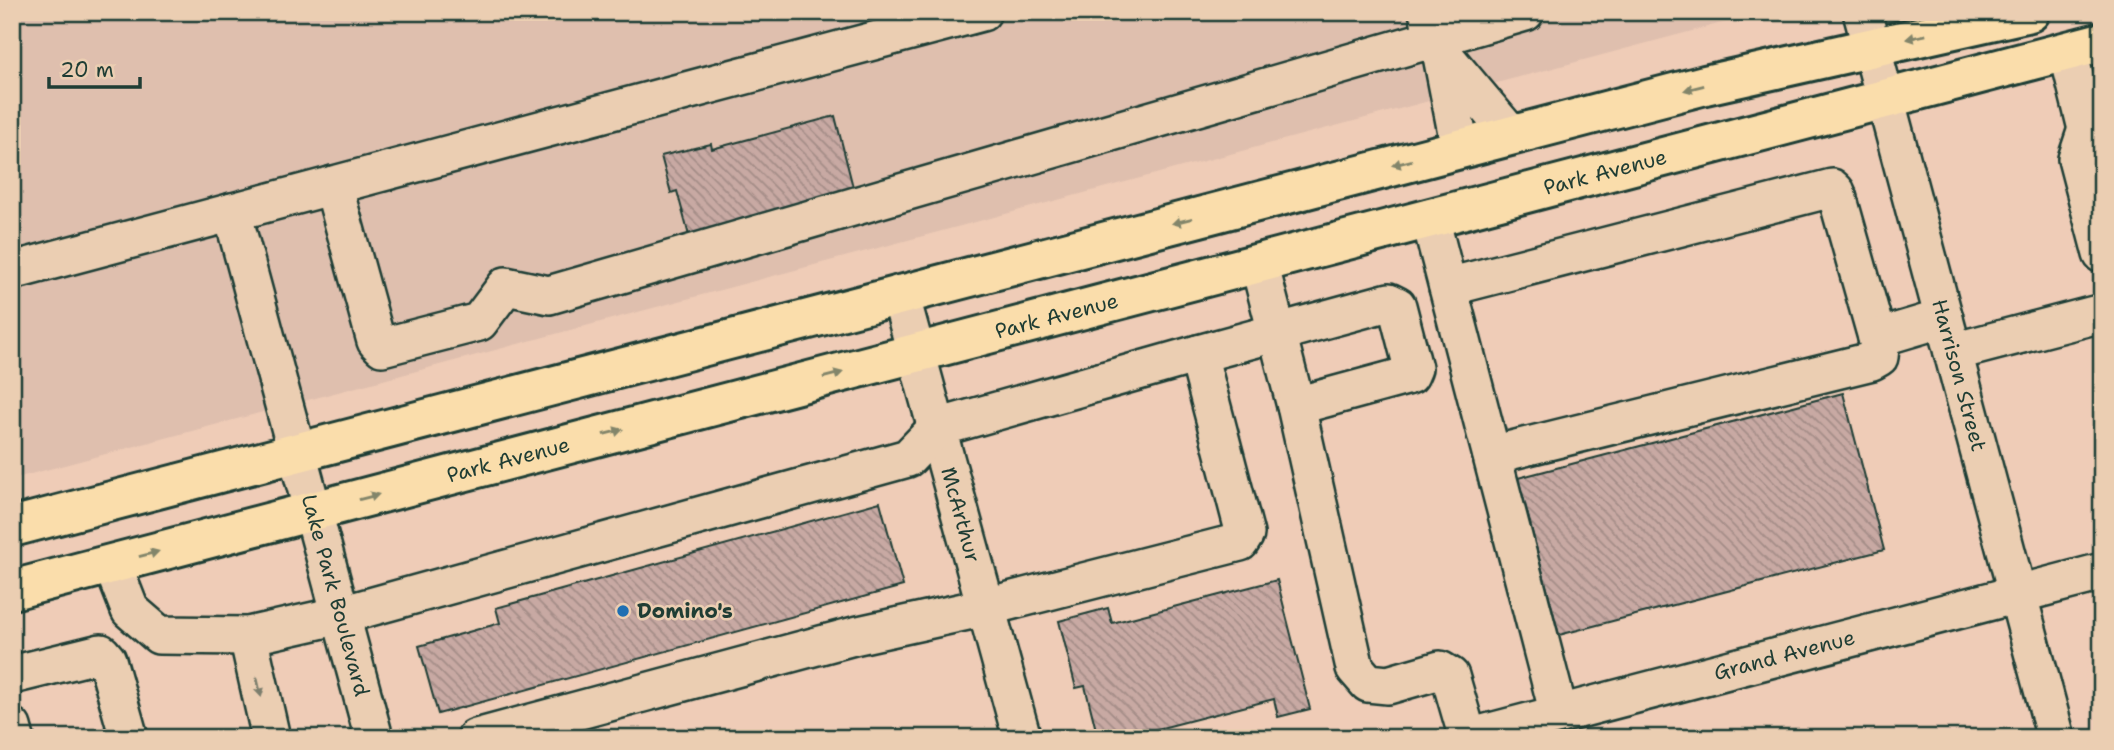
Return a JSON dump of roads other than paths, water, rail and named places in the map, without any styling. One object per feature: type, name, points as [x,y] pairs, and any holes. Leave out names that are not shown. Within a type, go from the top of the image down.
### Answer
[{"type":"main road","points":[[12,527],[1511,135],[1866,29],[2030,12]]},
{"type":"main road","name":"Park Avenue","points":[[12,590],[2085,46]]},
{"type":"street","points":[[12,271],[982,12]]},
{"type":"street","points":[[333,185],[376,341],[383,347],[479,322],[506,286],[550,295],[1434,34],[1525,12]]},
{"type":"street","name":"Harrison Street","points":[[1866,29],[2056,738]]},
{"type":"street","points":[[1434,34],[1511,135]]},
{"type":"street","points":[[1434,34],[1460,148]]},
{"type":"street","points":[[2085,46],[2094,127],[2077,159],[2102,254]]},
{"type":"street","points":[[1448,286],[1832,188],[1836,192],[1877,338],[1879,357],[1872,361],[1492,456]]},
{"type":"street","name":"Lake Park Boulevard","points":[[232,212],[374,738]]},
{"type":"street","points":[[1430,218],[1559,714]]},
{"type":"street","points":[[1259,263],[1296,406],[1355,668],[1368,683],[1388,685],[1440,670],[1446,672],[1451,676],[1468,738]]},
{"type":"street","name":"McArthur","points":[[900,294],[1022,738]]},
{"type":"street","points":[[112,564],[130,610],[159,635],[248,636],[341,615],[908,458],[937,428],[1389,302],[1397,306],[1413,368],[1410,375],[1296,406]]},
{"type":"street","points":[[1877,338],[1948,335],[2102,313]]},
{"type":"street","points":[[476,738],[854,636],[986,607],[1244,539],[1198,354]]},
{"type":"street","name":"Grand Avenue","points":[[1468,738],[2102,572]]},
{"type":"street","points":[[248,636],[271,738]]},
{"type":"street","points":[[12,675],[101,653],[107,660],[129,738]]},
{"type":"street","points":[[12,727],[16,738]]},
{"type":"place","name":"Domino's","points":[[623,611]]}]
